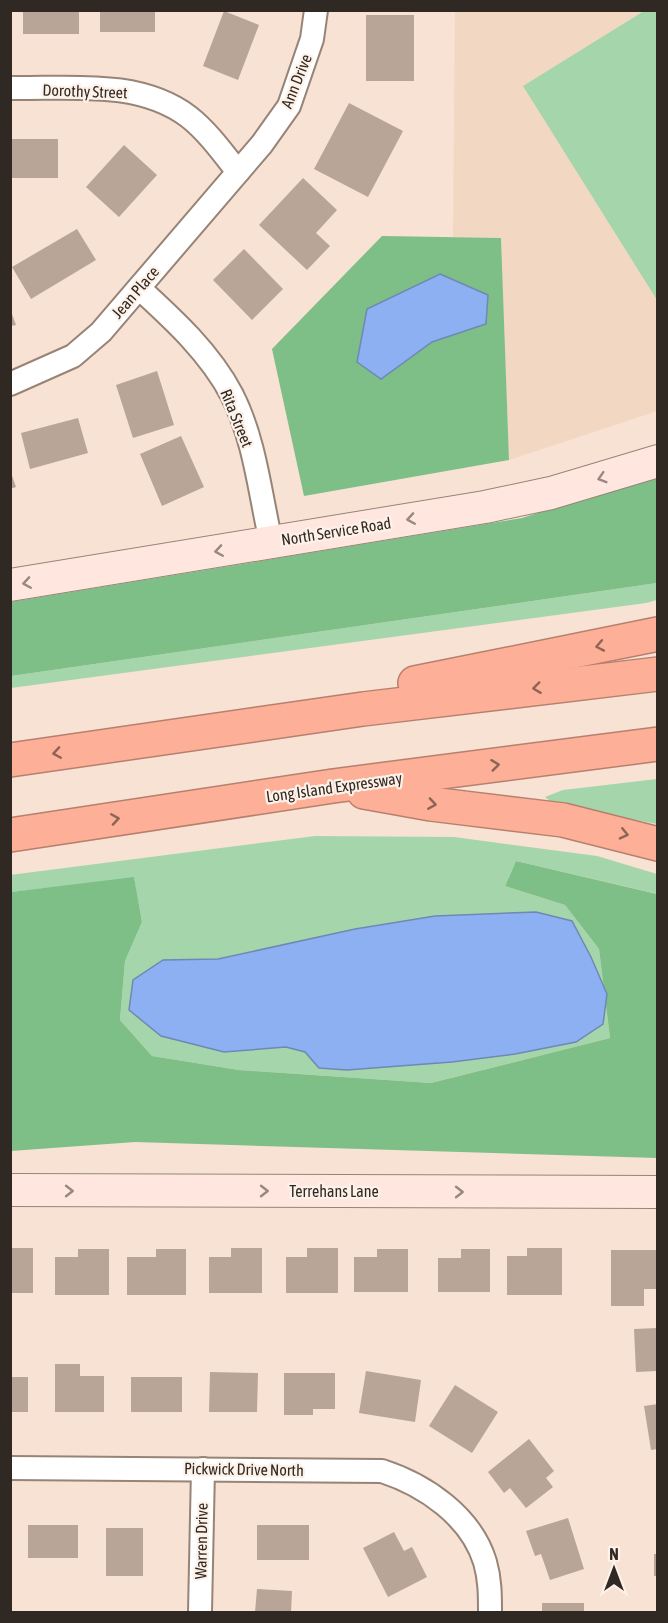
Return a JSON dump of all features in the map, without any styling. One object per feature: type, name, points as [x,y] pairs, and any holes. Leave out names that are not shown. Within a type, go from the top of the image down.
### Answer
[{"type":"highway","points":[[103,745],[657,634]]},
{"type":"highway","points":[[10,760],[363,709],[657,674]]},
{"type":"highway","name":"Long Island Expressway","points":[[10,835],[333,786],[657,744]]},
{"type":"highway","points":[[333,786],[431,804],[563,820],[657,844]]},
{"type":"main road","name":"North Service Road","points":[[10,585],[551,493],[657,461]]},
{"type":"main road","name":"Terrehans Lane","points":[[10,1190],[657,1192]]},
{"type":"street","name":"Ann Drive","points":[[238,172],[289,106],[312,39],[316,10]]},
{"type":"street","name":"Dorothy Street","points":[[10,88],[125,90],[147,95],[189,117],[214,142],[238,172]]},
{"type":"street","name":"Jean Place","points":[[10,384],[73,356],[100,332],[238,172]]},
{"type":"street","name":"Rita Street","points":[[139,288],[201,348],[232,395],[248,436],[271,542]]},
{"type":"street","name":"Pickwick Drive North","points":[[10,1468],[382,1471],[408,1479],[434,1495],[469,1531],[484,1559],[489,1579],[490,1612]]},
{"type":"street","name":"Warren Drive","points":[[200,1612],[203,1468]]},
{"type":"shaded area","points":[[455,11],[657,11],[657,411],[509,460],[501,238],[453,237]]},
{"type":"green space","points":[[644,11],[658,11],[657,300],[523,86]]},
{"type":"green space","points":[[382,236],[501,238],[509,460],[304,496],[272,349]],"holes":[[[367,309],[453,334],[432,342],[381,379]]]},
{"type":"green space","points":[[657,475],[657,583],[11,676],[10,602],[522,518]]},
{"type":"green space","points":[[657,583],[657,600],[646,603],[11,688],[11,676]]},
{"type":"green space","points":[[657,779],[657,824],[555,805],[545,797],[563,790]]},
{"type":"green space","points":[[315,836],[454,837],[597,856],[657,874],[658,894],[516,861],[505,886],[565,905],[599,949],[610,1038],[431,1083],[239,1070],[152,1056],[120,1020],[125,961],[142,922],[134,878],[11,892],[10,875]]},
{"type":"green space","points":[[516,861],[657,894],[657,1158],[135,1142],[11,1151],[11,892],[134,877],[142,922],[125,961],[120,1020],[152,1056],[239,1070],[431,1083],[610,1038],[599,949],[565,905],[505,886]]},
{"type":"water","points":[[440,274],[488,295],[486,324],[432,342],[381,379],[357,362],[367,309]]},
{"type":"water","points":[[536,912],[572,921],[607,994],[603,1024],[576,1042],[515,1054],[452,1062],[347,1070],[319,1068],[305,1052],[286,1047],[224,1052],[161,1036],[129,1010],[133,980],[163,960],[218,959],[355,929],[435,916]]},
{"type":"building","points":[[23,10],[79,10],[79,34],[23,34]]},
{"type":"building","points":[[100,10],[155,10],[155,32],[100,32]]},
{"type":"building","points":[[224,11],[259,25],[238,80],[203,66]]},
{"type":"building","points":[[366,15],[414,15],[414,81],[366,81]]},
{"type":"building","points":[[349,103],[403,131],[368,197],[314,169]]},
{"type":"building","points":[[10,139],[58,139],[58,178],[10,178]]},
{"type":"building","points":[[124,145],[157,175],[119,217],[86,187]]},
{"type":"building","points":[[303,178],[337,210],[316,233],[330,246],[307,270],[259,225]]},
{"type":"building","points":[[77,229],[96,260],[31,299],[12,267]]},
{"type":"building","points":[[244,249],[283,289],[252,320],[213,280]]},
{"type":"building","points":[[10,309],[16,325],[10,326]]},
{"type":"building","points":[[157,371],[174,425],[133,438],[116,385]]},
{"type":"building","points":[[78,418],[88,453],[30,469],[21,433]]},
{"type":"building","points":[[181,436],[204,487],[162,506],[140,454]]},
{"type":"building","points":[[10,470],[16,487],[10,489]]},
{"type":"building","points":[[10,1248],[33,1248],[33,1293],[10,1293]]},
{"type":"building","points":[[231,1248],[262,1248],[262,1293],[209,1293],[209,1257],[231,1257]]},
{"type":"building","points":[[307,1248],[338,1248],[338,1293],[286,1293],[286,1257],[307,1257]]},
{"type":"building","points":[[527,1248],[562,1248],[562,1295],[507,1295],[507,1256],[527,1256]]},
{"type":"building","points":[[78,1249],[109,1249],[109,1295],[55,1295],[55,1257],[78,1257]]},
{"type":"building","points":[[156,1249],[186,1249],[186,1295],[127,1295],[127,1257],[156,1257]]},
{"type":"building","points":[[377,1249],[408,1249],[408,1292],[354,1292],[354,1257],[377,1257]]},
{"type":"building","points":[[461,1249],[490,1249],[490,1292],[438,1292],[438,1258],[461,1258]]},
{"type":"building","points":[[611,1250],[658,1250],[658,1289],[644,1289],[644,1306],[611,1306]]},
{"type":"building","points":[[658,1328],[658,1371],[636,1372],[634,1329]]},
{"type":"building","points":[[55,1364],[80,1364],[80,1376],[104,1376],[104,1412],[55,1412]]},
{"type":"building","points":[[366,1371],[421,1380],[415,1422],[359,1413]]},
{"type":"building","points":[[210,1372],[258,1373],[257,1412],[209,1412]]},
{"type":"building","points":[[284,1373],[335,1373],[335,1409],[313,1409],[313,1415],[284,1415]]},
{"type":"building","points":[[10,1377],[28,1377],[28,1412],[10,1412]]},
{"type":"building","points":[[131,1377],[182,1377],[182,1412],[131,1412]]},
{"type":"building","points":[[455,1385],[498,1412],[472,1453],[429,1426]]},
{"type":"building","points":[[658,1404],[658,1449],[651,1450],[644,1406]]},
{"type":"building","points":[[529,1439],[554,1471],[546,1478],[553,1487],[526,1508],[510,1488],[504,1493],[488,1472]]},
{"type":"building","points":[[568,1518],[584,1569],[550,1580],[541,1554],[535,1556],[526,1531]]},
{"type":"building","points":[[28,1525],[78,1525],[78,1558],[28,1558]]},
{"type":"building","points":[[257,1525],[309,1525],[309,1560],[257,1560]]},
{"type":"building","points":[[106,1528],[143,1528],[143,1576],[106,1576]]},
{"type":"building","points":[[394,1532],[404,1551],[412,1547],[427,1577],[388,1597],[363,1548]]},
{"type":"building","points":[[654,1554],[658,1554],[658,1576],[654,1576]]},
{"type":"building","points":[[257,1589],[292,1591],[291,1612],[255,1612]]},
{"type":"building","points":[[542,1603],[584,1603],[584,1612],[542,1612]]}]
